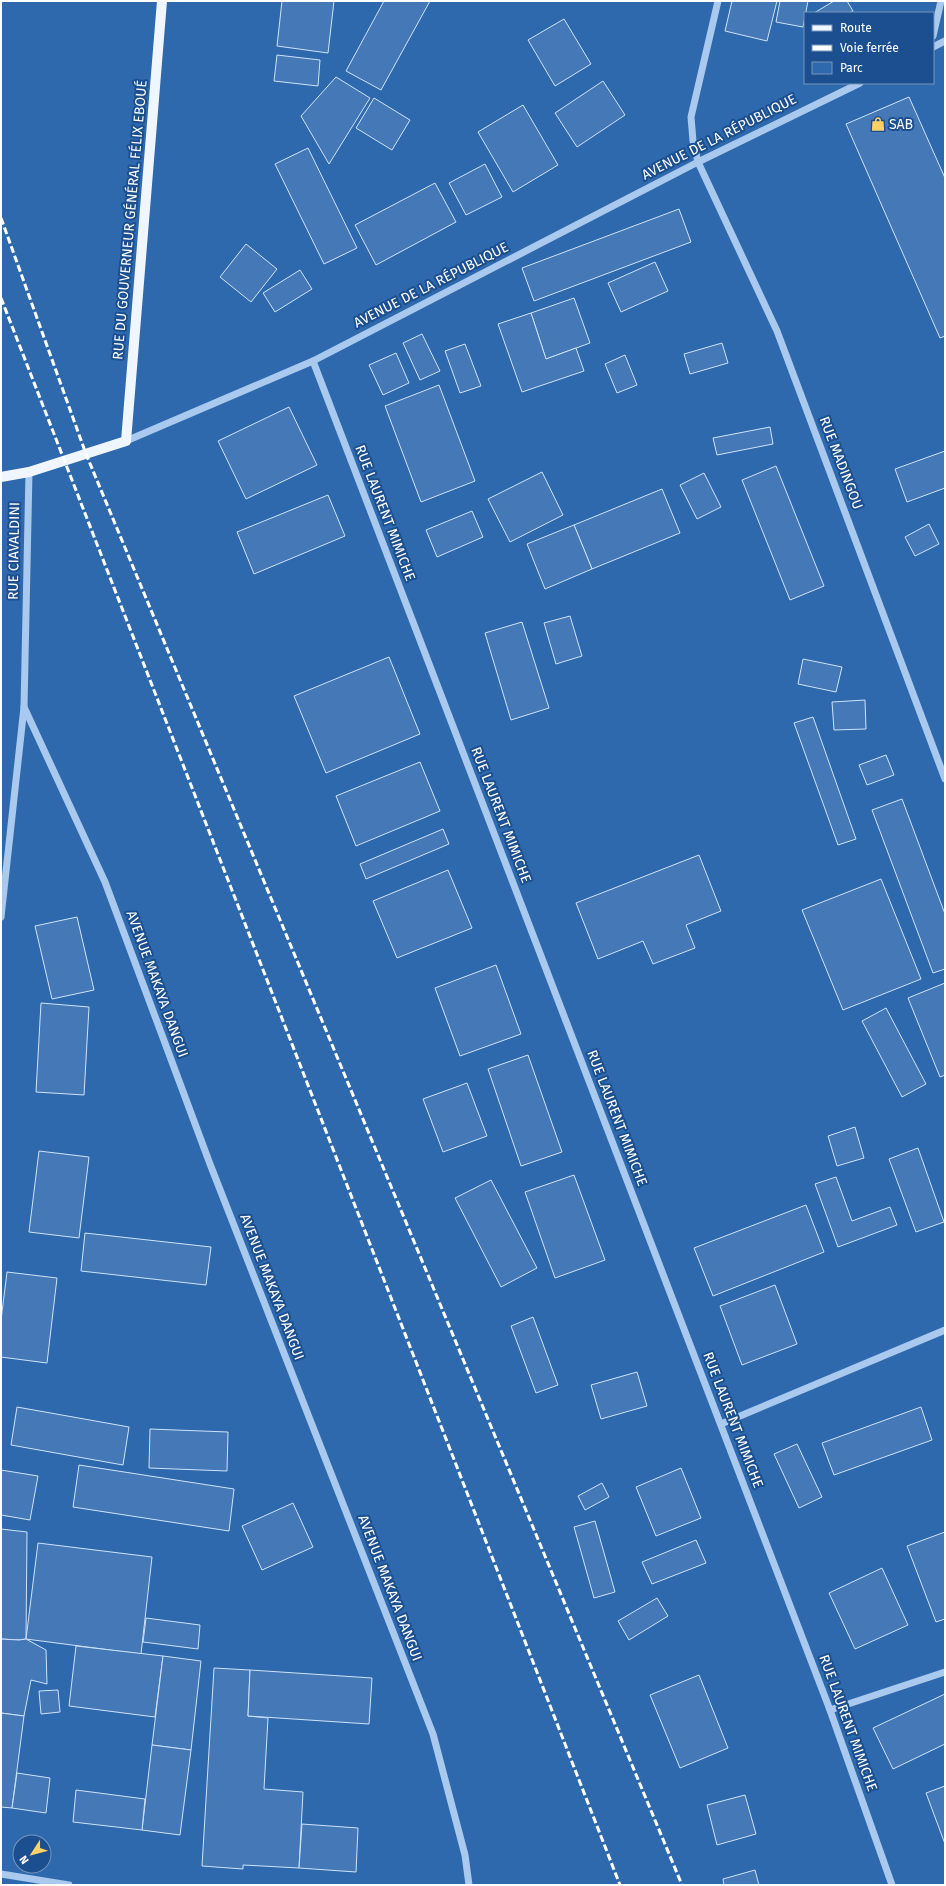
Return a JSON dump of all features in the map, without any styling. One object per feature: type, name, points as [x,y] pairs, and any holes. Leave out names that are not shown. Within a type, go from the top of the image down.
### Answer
[{"type":"main road","name":"RUE DU GOUVERNEUR GÉNÉRAL FÉLIX EBOUÉ","points":[[126,441],[162,1]]},
{"type":"main road","name":"AVENUE DE LA RÉPUBLIQUE","points":[[1,477],[29,472],[126,441]]},
{"type":"street","name":"RUE MADINGOU","points":[[718,1],[691,117],[693,141],[698,162],[777,332],[945,779]]},
{"type":"street","points":[[934,32],[941,1]]},
{"type":"street","points":[[934,46],[945,41]]},
{"type":"street","name":"AVENUE DE LA RÉPUBLIQUE","points":[[126,441],[313,361],[698,162],[858,84]]},
{"type":"street","name":"RUE LAURENT MIMICHE","points":[[313,361],[830,1710],[892,1885]]},
{"type":"street","name":"RUE CIAVALDINI","points":[[1,917],[24,707],[29,472]]},
{"type":"street","name":"AVENUE MAKAYA DANGUI","points":[[24,707],[105,882],[210,1164],[433,1734],[466,1854],[469,1885]]},
{"type":"street","points":[[721,1424],[945,1330]]},
{"type":"street","points":[[830,1710],[945,1672]]},
{"type":"street","points":[[1,1874],[69,1885]]},
{"type":"green space","points":[[1,1],[945,1],[945,1885],[1,1885]]},
{"type":"building","points":[[282,1],[334,1],[328,53],[277,46]]},
{"type":"building","points":[[384,1],[430,1],[381,90],[346,71]]},
{"type":"building","points":[[732,1],[777,1],[767,41],[725,31]]},
{"type":"building","points":[[780,1],[808,1],[806,12],[804,12],[803,27],[776,22]]},
{"type":"building","points":[[834,1],[847,1],[853,11],[851,12],[816,12]]},
{"type":"building","points":[[564,19],[591,64],[555,86],[528,40]]},
{"type":"building","points":[[277,55],[320,60],[318,86],[274,81]]},
{"type":"building","points":[[336,77],[370,98],[329,164],[301,116]]},
{"type":"building","points":[[603,81],[625,115],[577,147],[555,113]]},
{"type":"building","points":[[909,97],[945,178],[945,336],[940,338],[846,124]]},
{"type":"building","points":[[374,98],[410,120],[392,150],[356,128]]},
{"type":"building","points":[[523,105],[558,165],[513,192],[478,132]]},
{"type":"building","points":[[308,148],[357,248],[324,264],[275,164]]},
{"type":"building","points":[[485,164],[502,197],[466,215],[449,183]]},
{"type":"building","points":[[435,183],[456,222],[376,265],[355,225]]},
{"type":"building","points":[[679,209],[691,242],[534,301],[522,268]]},
{"type":"building","points":[[246,244],[277,269],[251,302],[220,277]]},
{"type":"building","points":[[655,262],[668,291],[621,312],[608,283]]},
{"type":"building","points":[[300,270],[312,289],[275,312],[263,293]]},
{"type":"building","points":[[574,298],[590,343],[546,359],[531,313]]},
{"type":"building","points":[[531,313],[546,359],[576,348],[584,371],[522,392],[498,324]]},
{"type":"building","points":[[422,334],[440,371],[420,380],[403,343]]},
{"type":"building","points":[[722,343],[728,363],[690,374],[684,354]]},
{"type":"building","points":[[465,344],[481,386],[460,393],[445,351]]},
{"type":"building","points":[[396,353],[409,383],[383,395],[369,365]]},
{"type":"building","points":[[625,355],[637,385],[617,393],[605,364]]},
{"type":"building","points":[[439,385],[475,481],[421,502],[385,406]]},
{"type":"building","points":[[289,407],[317,465],[246,499],[218,441]]},
{"type":"building","points":[[770,427],[773,444],[717,455],[713,438]]},
{"type":"building","points":[[945,451],[945,488],[907,502],[895,469]]},
{"type":"building","points":[[776,466],[824,586],[790,600],[742,480]]},
{"type":"building","points":[[542,472],[563,515],[510,542],[488,499]]},
{"type":"building","points":[[704,473],[721,507],[697,519],[680,485]]},
{"type":"building","points":[[662,489],[680,533],[592,569],[574,525]]},
{"type":"building","points":[[328,495],[345,536],[254,574],[237,532]]},
{"type":"building","points":[[472,511],[483,537],[437,557],[426,530]]},
{"type":"building","points":[[929,524],[939,544],[915,556],[905,537]]},
{"type":"building","points":[[574,525],[592,569],[545,589],[527,544]]},
{"type":"building","points":[[570,616],[582,656],[556,664],[544,623]]},
{"type":"building","points":[[522,622],[549,708],[511,720],[485,633]]},
{"type":"building","points":[[389,657],[420,734],[326,773],[294,696]]},
{"type":"building","points":[[803,659],[842,667],[836,692],[798,684]]},
{"type":"building","points":[[865,700],[866,729],[834,730],[832,702]]},
{"type":"building","points":[[813,717],[856,839],[838,845],[794,723]]},
{"type":"building","points":[[886,755],[894,775],[867,785],[859,765]]},
{"type":"building","points":[[420,762],[440,811],[356,846],[336,796]]},
{"type":"building","points":[[902,799],[945,914],[945,969],[933,973],[872,810]]},
{"type":"building","points":[[443,829],[449,844],[366,879],[360,864]]},
{"type":"building","points":[[699,855],[721,911],[686,925],[695,948],[653,964],[643,941],[598,959],[576,903]]},
{"type":"building","points":[[448,870],[472,928],[397,958],[373,901]]},
{"type":"building","points":[[881,879],[921,979],[843,1010],[802,910]]},
{"type":"building","points":[[77,917],[94,990],[52,999],[35,926]]},
{"type":"building","points":[[496,965],[521,1034],[460,1056],[435,988]]},
{"type":"building","points":[[945,983],[945,1075],[940,1077],[908,998]]},
{"type":"building","points":[[41,1003],[89,1007],[84,1095],[36,1092]]},
{"type":"building","points":[[886,1008],[926,1084],[902,1097],[862,1021]]},
{"type":"building","points":[[528,1055],[562,1152],[521,1166],[488,1069]]},
{"type":"building","points":[[467,1083],[487,1136],[443,1152],[423,1099]]},
{"type":"building","points":[[855,1127],[864,1158],[837,1166],[828,1136]]},
{"type":"building","points":[[918,1148],[944,1222],[916,1232],[889,1159]]},
{"type":"building","points":[[39,1151],[89,1157],[79,1238],[29,1232]]},
{"type":"building","points":[[574,1175],[605,1260],[555,1278],[525,1192]]},
{"type":"building","points":[[836,1177],[852,1221],[890,1207],[897,1225],[838,1247],[815,1184]]},
{"type":"building","points":[[491,1180],[537,1268],[501,1287],[455,1198]]},
{"type":"building","points":[[806,1205],[824,1252],[713,1296],[694,1248]]},
{"type":"building","points":[[85,1233],[211,1247],[206,1285],[81,1271]]},
{"type":"building","points":[[7,1272],[57,1278],[47,1363],[1,1357],[1,1320]]},
{"type":"building","points":[[775,1285],[797,1344],[742,1365],[720,1306]]},
{"type":"building","points":[[533,1317],[558,1385],[536,1393],[511,1326]]},
{"type":"building","points":[[637,1372],[647,1406],[601,1419],[591,1385]]},
{"type":"building","points":[[17,1407],[129,1427],[123,1465],[11,1445]]},
{"type":"building","points":[[921,1407],[932,1440],[834,1475],[822,1443]]},
{"type":"building","points":[[150,1429],[228,1432],[227,1471],[149,1468]]},
{"type":"building","points":[[797,1444],[822,1497],[799,1508],[774,1454]]},
{"type":"building","points":[[79,1465],[234,1489],[229,1531],[73,1507]]},
{"type":"building","points":[[681,1468],[701,1518],[656,1536],[636,1487]]},
{"type":"building","points":[[1,1470],[38,1476],[30,1520],[1,1515]]},
{"type":"building","points":[[602,1483],[609,1497],[585,1510],[578,1496]]},
{"type":"building","points":[[293,1503],[313,1547],[262,1570],[242,1526]]},
{"type":"building","points":[[595,1521],[615,1592],[594,1598],[574,1527]]},
{"type":"building","points":[[1,1529],[27,1532],[26,1639],[1,1639]]},
{"type":"building","points":[[945,1532],[945,1619],[936,1622],[907,1546]]},
{"type":"building","points":[[696,1540],[706,1563],[652,1584],[642,1562]]},
{"type":"building","points":[[38,1543],[152,1557],[141,1654],[26,1639]]},
{"type":"building","points":[[882,1568],[908,1625],[855,1649],[829,1593]]},
{"type":"building","points":[[657,1598],[668,1616],[629,1640],[618,1621]]},
{"type":"building","points":[[146,1618],[200,1625],[198,1649],[143,1642]]},
{"type":"building","points":[[1,1639],[26,1639],[46,1650],[47,1684],[31,1680],[24,1716],[1,1713]]},
{"type":"building","points":[[76,1646],[163,1656],[155,1717],[69,1706]]},
{"type":"building","points":[[163,1656],[201,1661],[191,1750],[152,1745]]},
{"type":"building","points":[[214,1668],[250,1670],[248,1716],[268,1718],[264,1789],[303,1792],[299,1868],[243,1865],[243,1869],[202,1866]]},
{"type":"building","points":[[250,1670],[372,1678],[369,1724],[248,1716]]},
{"type":"building","points":[[699,1675],[728,1748],[680,1768],[650,1695]]},
{"type":"building","points":[[58,1690],[60,1712],[41,1714],[39,1691]]},
{"type":"building","points":[[945,1694],[945,1744],[893,1769],[873,1728]]},
{"type":"building","points":[[1,1713],[24,1716],[12,1808],[1,1807]]},
{"type":"building","points":[[152,1745],[191,1750],[180,1835],[142,1830]]},
{"type":"building","points":[[17,1773],[50,1778],[46,1813],[12,1808]]},
{"type":"building","points":[[945,1786],[945,1844],[926,1793]]},
{"type":"building","points":[[76,1790],[145,1799],[142,1830],[73,1822]]},
{"type":"building","points":[[745,1795],[756,1834],[717,1845],[707,1805]]},
{"type":"building","points":[[302,1824],[358,1828],[356,1872],[299,1868]]},
{"type":"building","points":[[755,1870],[759,1885],[724,1885],[723,1879]]},
{"type":"railway","points":[[1,218],[86,454],[682,1885]]},
{"type":"railway","points":[[1,298],[620,1885]]},
{"type":"place","name":"SAB","points":[[878,124]]}]
